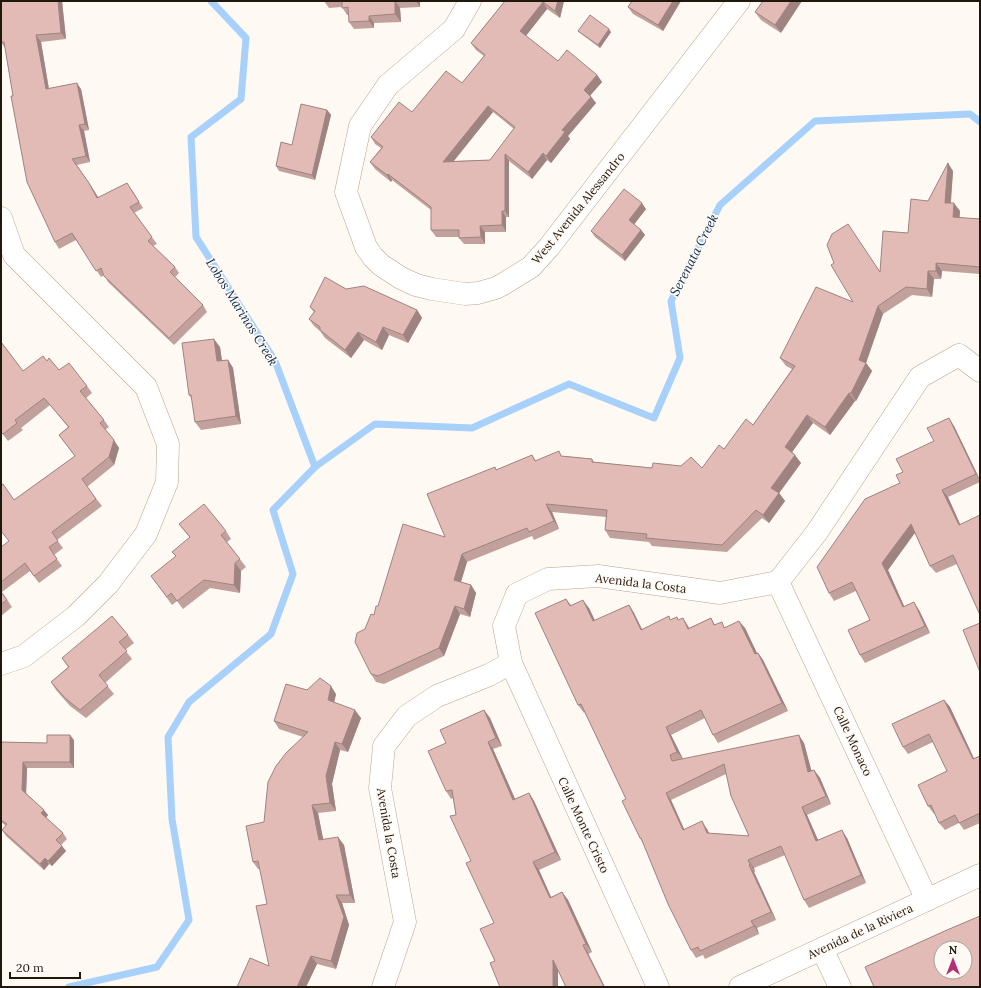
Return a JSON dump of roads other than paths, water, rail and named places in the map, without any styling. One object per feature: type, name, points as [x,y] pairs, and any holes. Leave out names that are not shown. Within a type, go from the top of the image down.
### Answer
[{"type":"street","name":"West Avenida Alessandro","points":[[470,1],[454,29],[388,85],[360,126],[346,192],[366,247],[381,265],[401,278],[416,285],[432,290],[465,294],[496,288],[531,267],[549,247],[739,1]]},
{"type":"street","points":[[1,218],[14,255],[146,387],[168,444],[167,482],[146,534],[108,584],[76,616],[24,656],[1,664]]},
{"type":"street","points":[[778,582],[817,532],[920,377],[959,355],[980,371]]},
{"type":"street","name":"Avenida la Costa","points":[[383,987],[405,922],[380,788],[384,746],[407,716],[437,696],[489,676],[511,663],[504,626],[517,594],[548,579],[598,576],[720,593],[778,582]]},
{"type":"street","name":"Calle Monaco","points":[[778,582],[927,900]]},
{"type":"street","name":"Calle Monte Cristo","points":[[511,663],[658,987]]},
{"type":"street","name":"Avenida de la Riviera","points":[[740,987],[980,875]]},
{"type":"street","points":[[822,948],[840,987]]},
{"type":"waterway","name":"Lobos Marinos Creek","points":[[69,987],[157,967],[189,920],[172,819],[168,737],[189,702],[271,634],[293,574],[273,510],[315,467],[275,361],[196,237],[191,137],[241,99],[246,38],[211,1]]},
{"type":"waterway","name":"Serenata Creek","points":[[315,467],[375,424],[472,428],[569,384],[654,418],[680,358],[671,301],[720,205],[815,121],[970,114],[980,122]]}]
